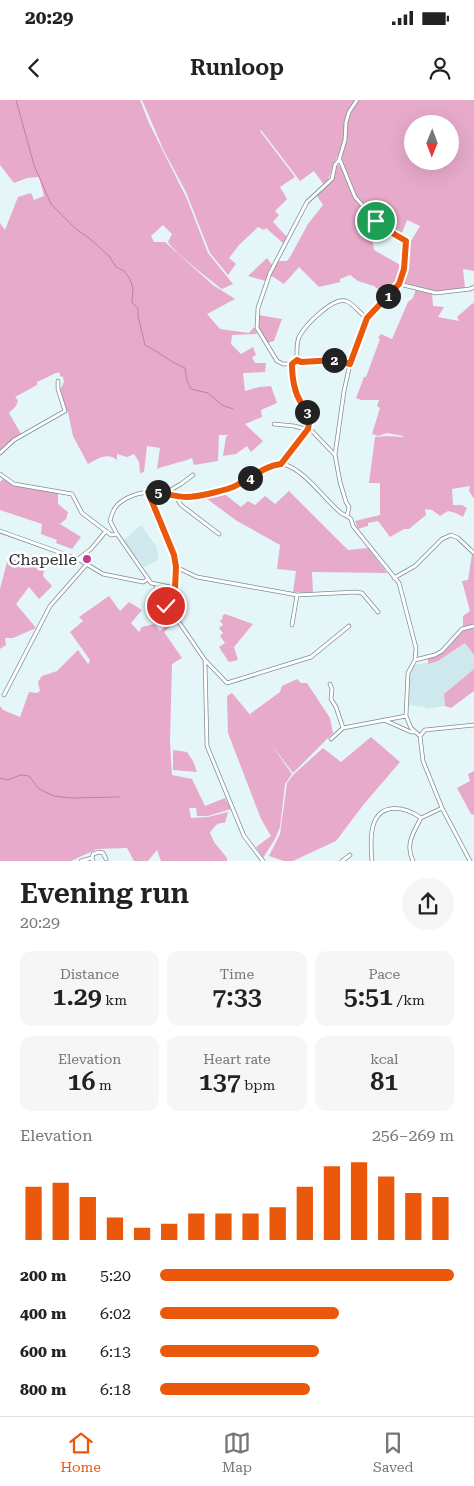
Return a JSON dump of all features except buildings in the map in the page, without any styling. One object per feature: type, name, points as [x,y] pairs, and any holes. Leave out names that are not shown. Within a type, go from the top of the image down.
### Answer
[{"type":"street","points":[[297,360],[292,364],[283,364],[277,361],[257,328],[258,308],[270,273],[307,202],[332,179],[335,165],[339,160],[345,140],[348,117],[352,106],[357,100]]},
{"type":"street","points":[[339,160],[355,197],[382,227],[406,241],[404,269],[399,284],[367,318],[350,364],[335,455],[340,482],[349,508],[347,516]]},
{"type":"street","points":[[399,284],[436,293],[474,287]]},
{"type":"street","points":[[297,360],[299,336],[309,323],[333,302],[341,300],[348,302],[367,318]]},
{"type":"street","points":[[297,360],[301,362],[336,360],[350,364]]},
{"type":"street","points":[[281,464],[308,429],[308,413],[295,391],[292,364]]},
{"type":"street","points":[[0,453],[15,439],[65,411],[58,389],[58,381]]},
{"type":"street","points":[[274,424],[312,431],[335,455]]},
{"type":"street","points":[[174,588],[156,586],[151,583],[117,534],[110,521],[114,508],[118,503],[134,495],[148,492],[187,497],[231,488],[268,466],[281,464],[289,466],[314,485],[347,516],[399,583],[416,648],[415,660],[408,673],[406,716],[414,732]]},
{"type":"street","points":[[0,474],[14,484],[72,494],[82,513],[111,535],[117,534]]},
{"type":"street","points":[[166,493],[193,475]]},
{"type":"street","points":[[148,492],[174,554],[176,567],[174,615],[205,660],[227,683],[312,657],[349,626]]},
{"type":"street","points":[[174,495],[181,505],[219,534]]},
{"type":"street","points":[[0,531],[78,559],[103,574],[143,582],[148,580]]},
{"type":"street","points":[[78,559],[106,531]]},
{"type":"street","points":[[394,578],[415,566],[442,539],[451,535],[458,538],[474,553]]},
{"type":"street","points":[[4,695],[50,606],[87,564]]},
{"type":"street","points":[[176,567],[197,577],[297,595],[362,593],[378,612]]},
{"type":"street","points":[[156,586],[156,592],[160,598],[168,608],[174,609]]},
{"type":"street","points":[[292,625],[297,595]]},
{"type":"street","points":[[415,660],[427,658],[442,651],[462,629],[474,626]]},
{"type":"street","points":[[205,660],[207,746],[244,836],[263,861]]},
{"type":"street","points":[[330,684],[332,689],[331,699],[336,707],[343,728]]},
{"type":"street","points":[[331,739],[343,728],[406,716]]},
{"type":"street","points":[[384,720],[420,736]]},
{"type":"street","points":[[470,861],[442,808],[423,761],[420,736],[425,730],[474,726]]},
{"type":"street","points":[[372,861],[373,824],[381,814],[389,809],[400,808],[421,818]]},
{"type":"street","points":[[414,861],[409,848],[410,838],[421,818],[442,808]]},
{"type":"street","points":[[80,861],[92,859],[93,854],[99,852],[106,859]]},
{"type":"street","points":[[342,861],[350,855]]},
{"type":"shaded area","points":[[0,100],[140,100],[149,123],[187,199],[208,253],[233,284],[222,289],[193,266],[168,242],[172,234],[163,225],[151,236],[154,242],[165,242],[213,285],[235,299],[207,314],[220,329],[249,333],[254,327],[257,334],[232,335],[231,344],[241,354],[253,347],[256,355],[252,357],[255,363],[266,363],[265,372],[243,373],[245,391],[271,386],[277,403],[261,410],[262,417],[245,424],[263,441],[251,452],[247,446],[236,454],[223,456],[228,435],[219,435],[218,461],[194,465],[192,458],[157,469],[160,448],[147,446],[144,472],[140,473],[139,462],[134,454],[127,457],[117,454],[117,460],[106,456],[88,464],[73,436],[68,412],[60,390],[64,382],[60,373],[37,382],[37,385],[15,397],[18,400],[16,406],[9,413],[21,434],[0,451],[0,223],[5,230],[18,197],[31,193],[34,200],[44,196],[39,177],[27,178],[14,183],[0,165]]},
{"type":"shaded area","points":[[142,100],[474,100],[474,271],[463,269],[465,288],[437,292],[402,282],[406,249],[420,226],[407,220],[401,236],[380,223],[375,225],[372,237],[374,250],[402,266],[399,279],[386,296],[374,286],[358,281],[350,275],[340,279],[340,282],[319,287],[299,267],[284,284],[270,275],[278,261],[287,261],[308,224],[323,205],[316,194],[334,176],[335,166],[337,164],[341,167],[343,166],[342,158],[348,122],[342,147],[324,185],[314,171],[300,181],[260,131],[295,177],[280,187],[287,199],[275,211],[279,215],[273,222],[287,237],[284,244],[266,228],[264,230],[258,227],[239,245],[229,258],[236,264],[228,275],[210,253],[186,192],[164,151]]},
{"type":"shaded area","points":[[267,258],[273,266],[266,281],[248,276]]},
{"type":"shaded area","points":[[416,289],[432,293],[433,306],[444,307],[438,317],[459,321],[457,317],[473,303],[474,305],[474,499],[469,491],[470,486],[452,489],[453,505],[462,505],[467,508],[463,517],[448,511],[440,516],[432,510],[425,509],[426,515],[409,529],[404,529],[390,537],[378,521],[368,523],[368,526],[358,529],[355,521],[380,515],[380,483],[369,483],[375,437],[403,436],[387,433],[378,436],[372,434],[380,408],[377,406],[379,400],[361,400],[356,398],[380,339],[378,338],[381,334],[392,339],[408,302],[413,298]]},
{"type":"shaded area","points":[[258,315],[282,319],[274,341],[267,343],[258,327]]},
{"type":"shaded area","points":[[3,479],[14,486],[58,493],[58,504],[68,512],[66,519],[60,524],[81,537],[72,549],[56,543],[57,540],[41,534],[42,524],[0,510],[0,482]]},
{"type":"shaded area","points":[[289,491],[348,550],[368,548],[387,573],[312,572],[313,593],[293,592],[296,571],[277,569],[280,545],[237,521],[203,496],[222,492],[241,507],[248,501],[255,505],[265,496],[275,504]]},
{"type":"shaded area","points":[[141,525],[157,547],[158,560],[144,567],[123,541]]},
{"type":"shaded area","points":[[472,554],[474,556],[474,655],[465,643],[438,661],[428,664],[428,659],[441,654],[463,631],[463,616],[470,611],[462,581],[468,580]]},
{"type":"shaded area","points":[[8,558],[44,570],[43,576],[52,586],[39,599],[29,587],[16,604],[36,628],[13,638],[5,638],[6,645],[0,649],[0,589]]},
{"type":"shaded area","points":[[109,596],[120,611],[129,602],[142,610],[131,623],[139,632],[142,627],[154,624],[160,631],[173,619],[176,622],[164,632],[182,658],[172,664],[170,741],[172,775],[192,779],[205,806],[225,798],[231,809],[208,816],[197,816],[196,808],[189,808],[191,818],[208,817],[228,812],[225,823],[218,824],[210,833],[214,842],[227,858],[227,861],[161,861],[157,850],[148,861],[134,861],[127,848],[97,849],[71,861],[0,861],[0,706],[3,710],[20,717],[29,692],[37,693],[40,691],[38,682],[42,676],[57,671],[78,650],[89,663],[90,660],[70,632],[83,621],[79,617]]},
{"type":"shaded area","points":[[225,614],[253,624],[234,647],[238,660],[229,662],[219,647],[225,643],[220,636],[223,633],[219,628],[223,625],[220,621]]},
{"type":"shaded area","points":[[465,643],[474,655],[474,669],[444,694],[445,706],[425,709],[425,707],[409,705],[409,677],[414,665],[438,661]]},
{"type":"shaded area","points":[[474,669],[474,691],[451,708],[445,706],[444,694]]},
{"type":"shaded area","points":[[297,679],[301,683],[307,683],[330,718],[333,733],[293,773],[271,744],[292,774],[285,784],[280,827],[263,858],[256,847],[271,836],[261,819],[228,733],[227,696],[232,693],[252,717],[250,714],[280,692],[282,686]]},
{"type":"shaded area","points":[[371,737],[400,762],[364,804],[336,841],[293,861],[284,861],[269,856],[280,834],[287,783],[294,774],[323,748],[341,762]]},
{"type":"shaded area","points":[[173,750],[187,752],[197,772],[173,770]]},
{"type":"shaded area","points":[[474,771],[474,815],[471,814],[457,788],[470,781],[468,774]]},
{"type":"waterway","points":[[16,100],[34,165],[51,204],[76,229],[109,256],[116,267],[124,271],[130,279],[133,288],[132,302],[138,309],[145,345],[185,368],[187,381],[191,389],[208,393],[222,405],[233,409]]},
{"type":"waterway","points":[[0,778],[7,780],[21,775],[29,776],[39,789],[54,796],[70,798],[119,797]]},
{"type":"place","name":"Chapelle","points":[[87,559]]},
{"type":"route","points":[[166,606],[174,609],[176,567],[168,538],[148,492],[162,492],[187,497],[199,495],[231,488],[268,466],[281,464],[308,429],[309,425],[308,413],[295,391],[292,364],[297,360],[301,362],[336,360],[350,364],[367,318],[399,284],[404,269],[406,241],[382,227],[376,221]]}]
